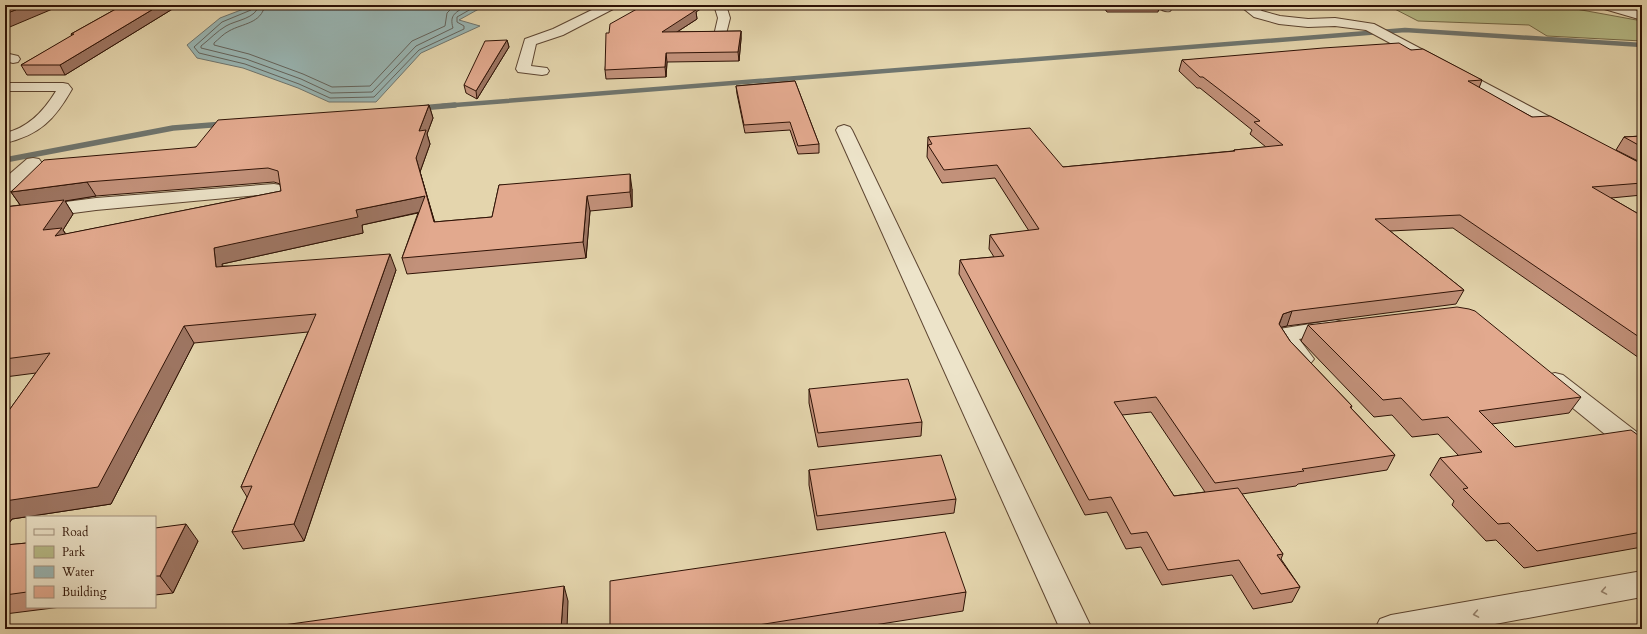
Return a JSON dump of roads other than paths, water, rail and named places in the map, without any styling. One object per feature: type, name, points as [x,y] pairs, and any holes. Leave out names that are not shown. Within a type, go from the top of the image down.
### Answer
[{"type":"street","points":[[542,71],[523,69],[530,42],[558,32],[611,5]]},
{"type":"street","points":[[720,5],[724,18],[721,31]]},
{"type":"street","points":[[1245,5],[1258,14],[1279,20],[1308,23],[1335,22],[1369,27],[1580,139]]},
{"type":"street","points":[[1606,5],[1642,16]]},
{"type":"street","points":[[1622,5],[1642,11]]},
{"type":"street","points":[[5,87],[63,87],[65,90],[52,110],[33,128],[16,137],[5,138]]},
{"type":"street","points":[[844,130],[1076,629]]},
{"type":"street","points":[[5,187],[33,163]]},
{"type":"street","points":[[5,216],[96,204],[274,189]]},
{"type":"street","points":[[1315,372],[1293,349],[1286,339],[1287,334],[1353,325]]},
{"type":"street","points":[[1538,367],[1642,450]]},
{"type":"street","points":[[1391,629],[1642,584]]},
{"type":"water","points":[[254,5],[486,5],[459,20],[480,26],[421,53],[376,102],[329,102],[298,88],[243,68],[197,58],[187,45],[220,18]]},
{"type":"waterway","points":[[442,106],[1405,30],[1642,45]]},
{"type":"waterway","points":[[421,108],[455,105]]},
{"type":"waterway","points":[[5,160],[173,128],[224,124]]}]
